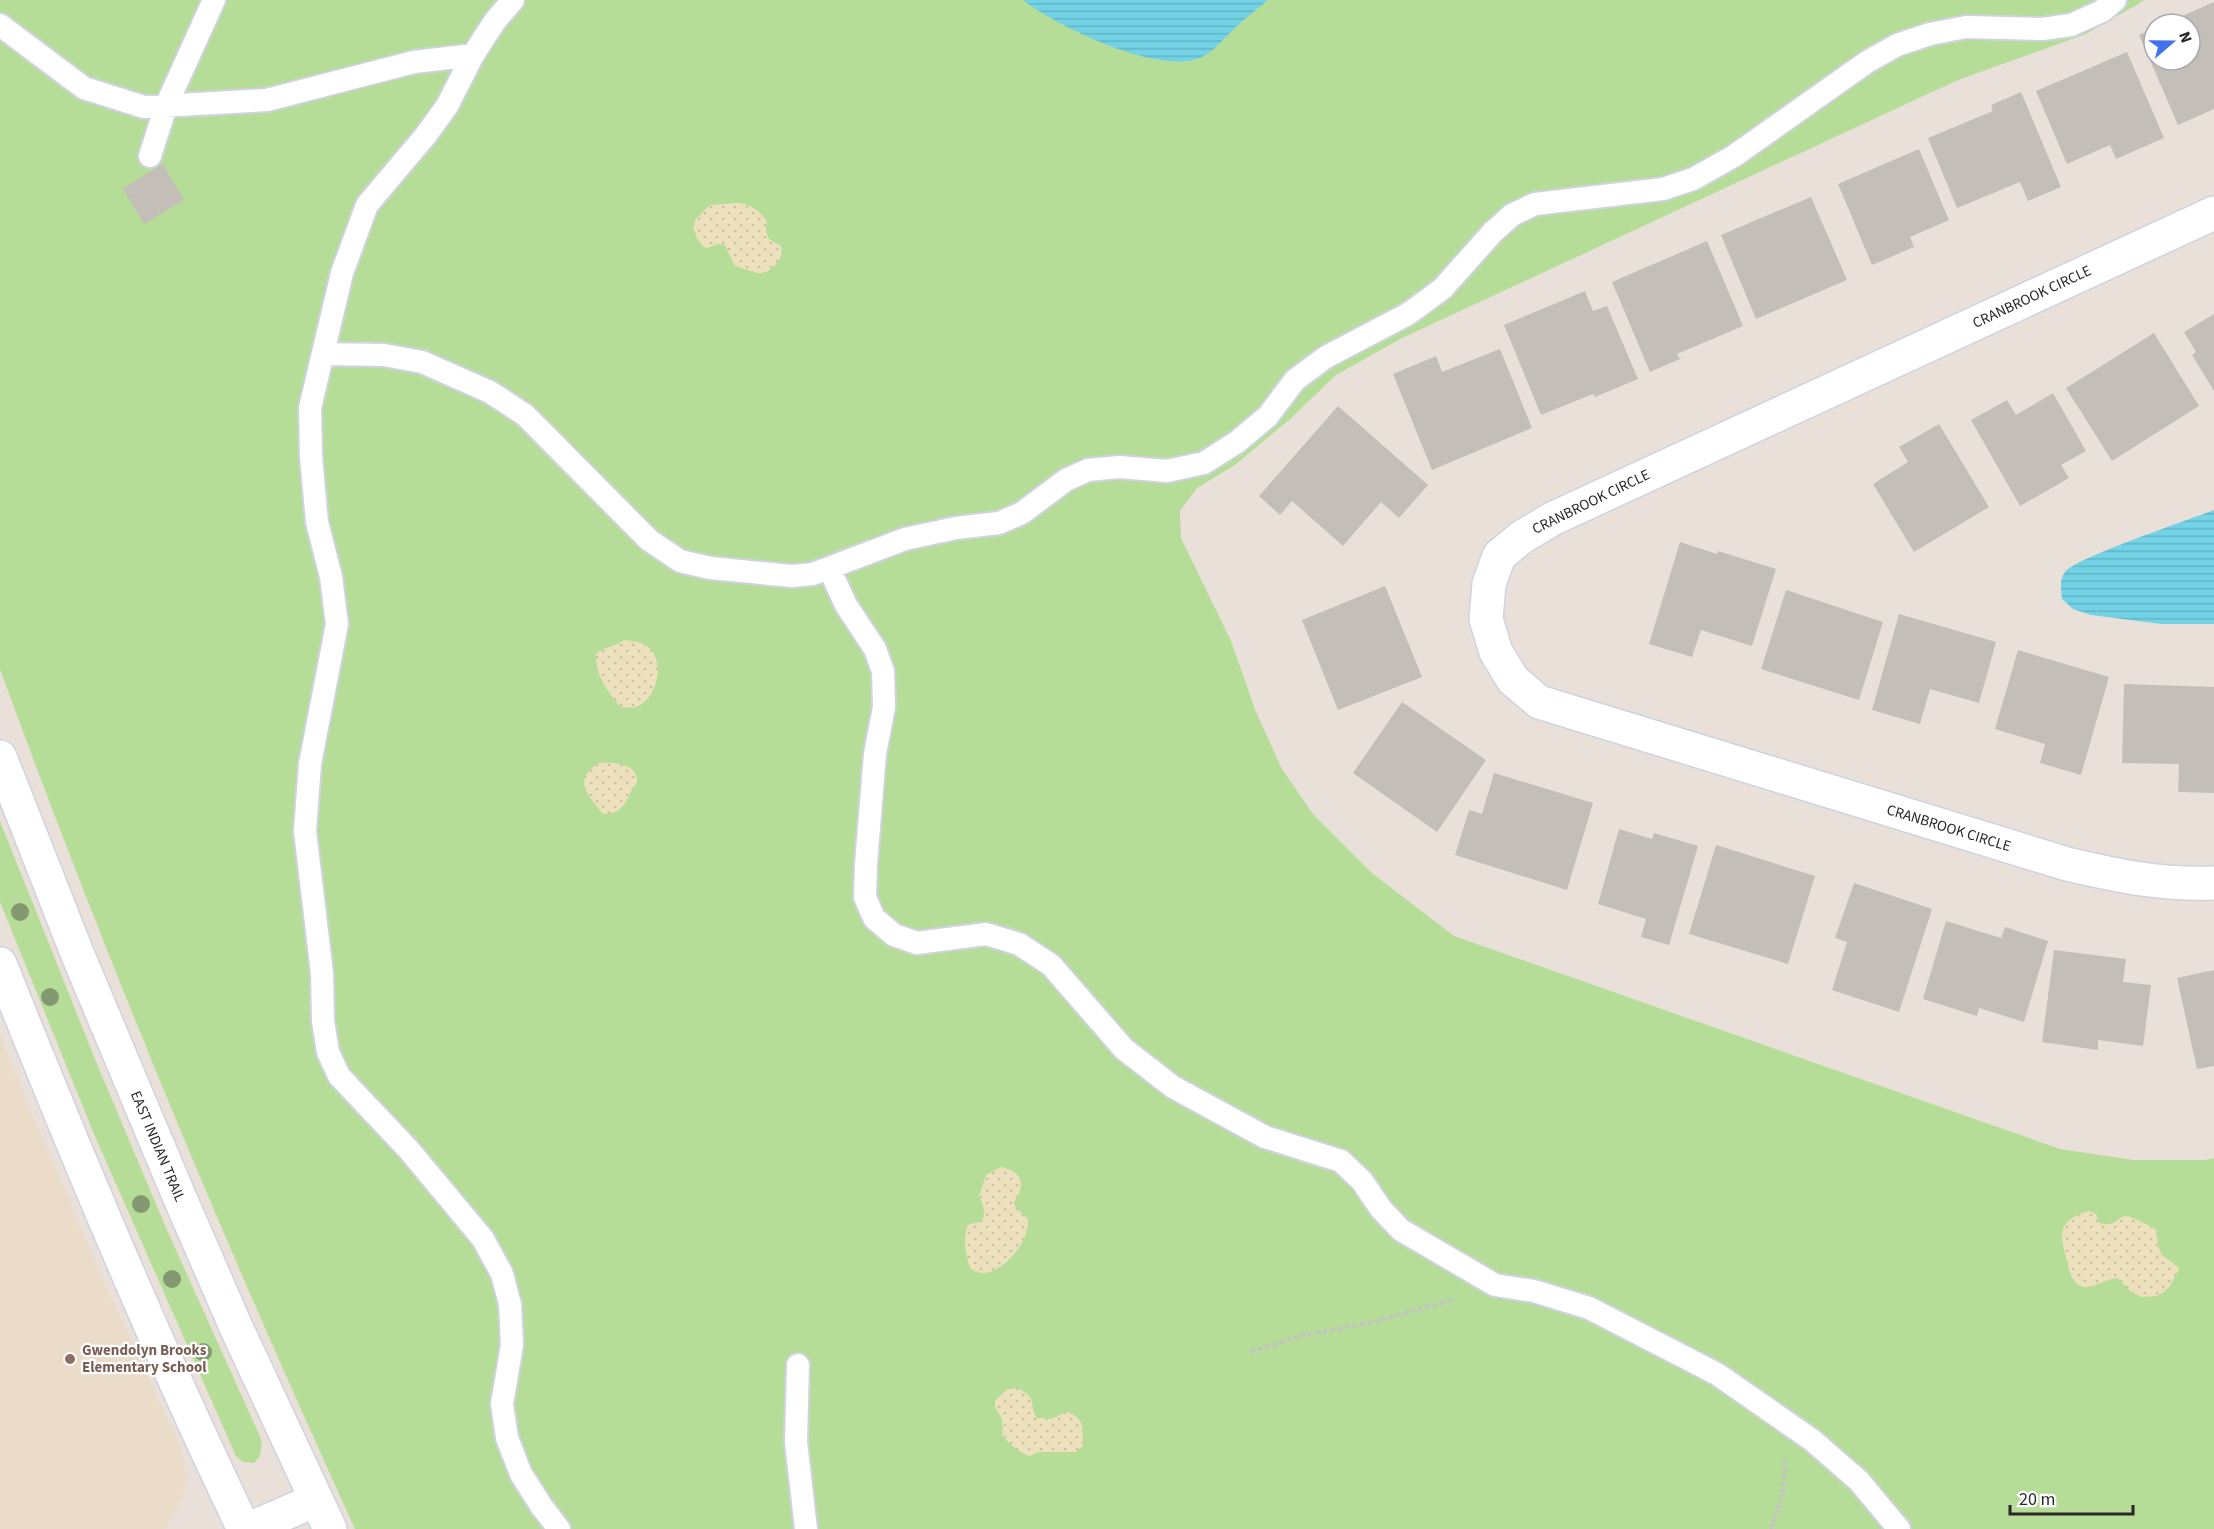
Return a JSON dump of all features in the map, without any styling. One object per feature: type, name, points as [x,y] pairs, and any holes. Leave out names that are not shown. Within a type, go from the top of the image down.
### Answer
[{"type":"street","name":"CRANBROOK CIRCLE","points":[[2214,213],[1552,519],[1522,537],[1499,556],[1489,584],[1486,619],[1496,652],[1513,680],[1539,702],[2067,864],[2134,879],[2189,884],[2214,883]]},
{"type":"street","name":"EAST INDIAN TRAIL","points":[[0,757],[77,952],[178,1196],[330,1529]]},
{"type":"street","points":[[0,964],[48,1084],[144,1309],[244,1529]]},
{"type":"street","points":[[249,1529],[316,1500]]},
{"type":"lane","points":[[150,156],[166,106],[214,0]]},
{"type":"lane","points":[[513,0],[492,9],[473,55],[447,106],[426,135],[367,205],[342,273],[310,408],[311,457],[317,522],[331,577],[337,624],[310,764],[305,831],[322,973],[323,1021],[328,1052],[339,1076],[409,1150],[483,1239],[502,1274],[510,1304],[512,1345],[502,1404],[507,1438],[521,1474],[542,1507],[560,1529]]},
{"type":"lane","points":[[324,354],[384,355],[422,362],[490,392],[525,415],[649,540],[680,561],[710,568],[792,576],[813,574],[905,539],[956,528],[999,523],[1022,513],[1066,480],[1088,470],[1119,467],[1167,471],[1204,463],[1237,442],[1268,416],[1295,380],[1326,357],[1408,314],[1442,289],[1493,232],[1512,215],[1535,204],[1663,189],[1693,179],[1734,156],[1867,62],[1898,45],[1930,34],[1966,27],[2042,29],[2071,26],[2102,11],[2115,0]]},
{"type":"lane","points":[[0,25],[86,89],[144,107],[267,100],[414,62],[473,55]]},
{"type":"lane","points":[[829,568],[846,605],[875,649],[883,671],[884,707],[875,754],[866,864],[865,897],[874,918],[894,935],[917,943],[986,934],[1019,944],[1051,965],[1124,1049],[1173,1087],[1265,1137],[1341,1161],[1362,1181],[1381,1209],[1401,1230],[1495,1286],[1534,1291],[1590,1308],[1717,1374],[1797,1429],[1859,1481],[1899,1529]]},
{"type":"lane","points":[[798,1365],[795,1442],[806,1529]]},
{"type":"path","points":[[1251,1352],[1304,1335],[1374,1322],[1495,1286]]},
{"type":"path","points":[[1772,1529],[1783,1493],[1785,1454],[1797,1429]]},
{"type":"shaded area","name":"Gwendolyn Brooks Elementary School","points":[[0,1033],[99,1271],[180,1446],[188,1479],[180,1505],[164,1529],[0,1529]]},
{"type":"green space","points":[[0,0],[2145,0],[2086,34],[1958,80],[1402,338],[1336,375],[1290,419],[1235,465],[1197,488],[1180,511],[1181,538],[1231,641],[1256,712],[1282,769],[1313,814],[1372,873],[1454,936],[2060,1149],[2133,1160],[2214,1158],[2214,1529],[355,1529],[260,1317],[169,1102],[82,886],[0,669]]},
{"type":"green space","points":[[0,821],[97,1064],[167,1230],[262,1441],[260,1456],[254,1463],[243,1462],[236,1456],[94,1134],[0,902]]},
{"type":"sand","points":[[737,203],[751,206],[761,214],[767,221],[766,231],[769,239],[781,246],[778,262],[765,273],[757,273],[735,266],[725,245],[718,244],[707,248],[701,245],[696,236],[693,226],[696,219],[710,205]]},
{"type":"sand","points":[[624,640],[647,646],[653,652],[658,669],[657,679],[650,696],[644,703],[627,708],[621,707],[607,690],[596,662],[596,654],[599,651]]},
{"type":"sand","points":[[599,763],[623,765],[633,770],[636,775],[637,781],[626,802],[613,813],[603,814],[585,788],[586,776]]},
{"type":"sand","points":[[1001,1167],[1013,1171],[1021,1181],[1020,1192],[1014,1203],[1028,1219],[1027,1229],[1024,1239],[1009,1260],[990,1272],[980,1273],[970,1268],[965,1236],[968,1225],[979,1222],[984,1216],[979,1196],[986,1175]]},
{"type":"sand","points":[[2089,1211],[2096,1214],[2099,1223],[2112,1223],[2128,1216],[2156,1230],[2161,1253],[2179,1269],[2164,1292],[2156,1296],[2142,1297],[2131,1292],[2118,1278],[2088,1287],[2074,1281],[2065,1255],[2063,1231],[2070,1220]]},
{"type":"sand","points":[[1016,1388],[1031,1398],[1037,1418],[1051,1419],[1066,1412],[1077,1417],[1082,1424],[1083,1446],[1076,1452],[1038,1452],[1030,1456],[1012,1446],[1003,1437],[1002,1419],[995,1407],[995,1401],[1006,1390]]},
{"type":"water","points":[[1023,0],[1268,0],[1205,55],[1193,60],[1174,61],[1153,59],[1105,44],[1058,22]]},
{"type":"water","points":[[2214,510],[2214,624],[2161,624],[2091,615],[2073,609],[2062,599],[2062,578],[2065,572],[2073,566],[2110,549]]},
{"type":"building","points":[[2214,2],[2214,109],[2178,125],[2155,72],[2202,72],[2202,12],[2191,12]]},
{"type":"building","points":[[2127,52],[2164,138],[2116,159],[2110,145],[2067,164],[2036,91]]},
{"type":"building","points":[[2021,92],[2061,187],[2028,201],[2020,182],[1957,208],[1928,138],[1993,111],[1991,105]]},
{"type":"building","points":[[1919,149],[1949,220],[1910,237],[1914,247],[1872,265],[1838,184]]},
{"type":"building","points":[[163,164],[184,200],[144,224],[123,188]]},
{"type":"building","points":[[1811,197],[1847,280],[1756,319],[1721,235]]},
{"type":"building","points":[[1707,241],[1743,326],[1677,354],[1680,359],[1650,372],[1612,282]]},
{"type":"building","points":[[1585,291],[1593,311],[1607,306],[1638,379],[1595,397],[1593,394],[1541,415],[1504,325]]},
{"type":"building","points":[[2214,314],[2214,391],[2192,355],[2196,352],[2184,332]]},
{"type":"building","points":[[2154,333],[2199,406],[2112,461],[2066,388]]},
{"type":"building","points":[[1500,349],[1532,428],[1432,470],[1393,374],[1436,356],[1442,372]]},
{"type":"building","points":[[2053,393],[2086,451],[2061,465],[2069,478],[2020,506],[1971,420],[2007,400],[2016,415]]},
{"type":"building","points":[[1338,406],[1428,485],[1399,518],[1381,502],[1343,546],[1292,501],[1280,515],[1259,496]]},
{"type":"building","points":[[1939,424],[1989,507],[1914,552],[1873,484],[1908,462],[1899,447]]},
{"type":"building","points":[[1680,542],[1776,569],[1752,646],[1701,630],[1692,657],[1649,644]]},
{"type":"building","points":[[1385,586],[1422,677],[1338,710],[1302,620]]},
{"type":"building","points":[[1786,590],[1883,622],[1859,700],[1761,669]]},
{"type":"building","points":[[1899,614],[1996,642],[1979,703],[1930,689],[1920,724],[1872,710]]},
{"type":"building","points":[[2018,650],[2109,677],[2081,775],[2040,763],[2045,744],[1995,729]]},
{"type":"building","points":[[2124,684],[2214,687],[2214,793],[2178,792],[2179,764],[2122,763]]},
{"type":"building","points":[[1402,702],[1486,760],[1437,832],[1353,773]]},
{"type":"building","points":[[1494,773],[1593,803],[1567,890],[1455,855],[1469,810],[1482,814]]},
{"type":"building","points":[[1619,829],[1652,839],[1654,833],[1698,846],[1669,945],[1641,937],[1646,919],[1598,904]]},
{"type":"building","points":[[1716,845],[1815,876],[1788,964],[1689,934]]},
{"type":"building","points":[[1854,883],[1932,909],[1899,1012],[1832,990],[1847,942],[1835,938]]},
{"type":"building","points":[[1946,921],[2001,938],[2005,927],[2048,941],[2024,1022],[1979,1008],[1977,1016],[1923,999]]},
{"type":"building","points":[[2054,950],[2126,959],[2123,982],[2151,985],[2143,1046],[2098,1040],[2098,1050],[2042,1042]]},
{"type":"building","points":[[2214,970],[2214,1066],[2197,1069],[2177,978]]},
{"type":"place","name":"Gwendolyn Brooks Elementary School","points":[[70,1359]]}]
